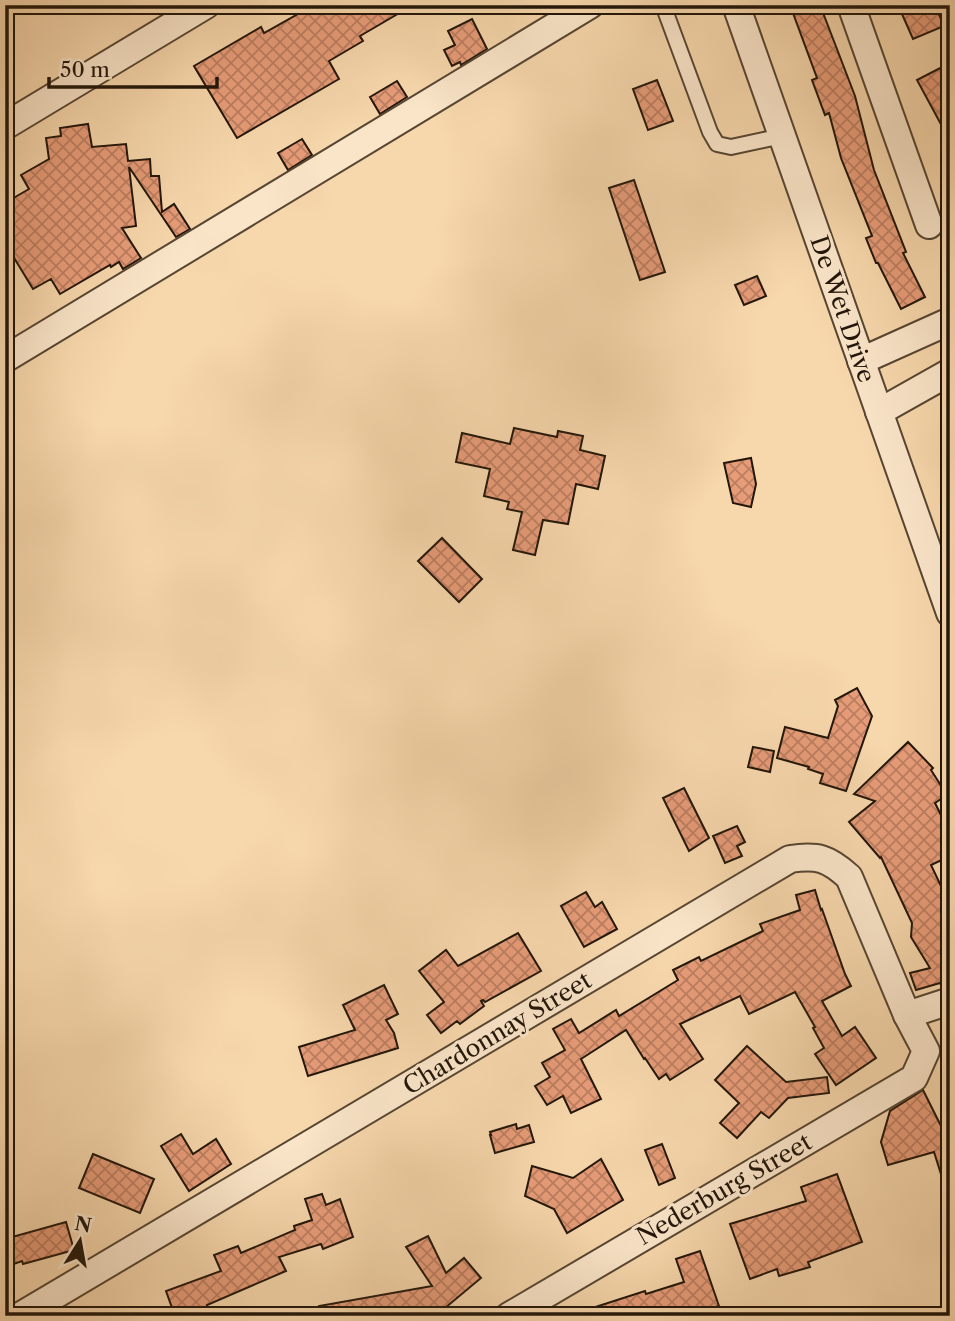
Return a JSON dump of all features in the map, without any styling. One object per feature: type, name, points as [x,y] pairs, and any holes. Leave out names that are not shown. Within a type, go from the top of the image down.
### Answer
[{"type":"street","points":[[5,125],[206,5]]},
{"type":"street","points":[[5,359],[590,5]]},
{"type":"street","name":"De Wet Drive","points":[[736,5],[950,613]]},
{"type":"street","points":[[851,5],[929,225]]},
{"type":"street","points":[[861,361],[950,321]]},
{"type":"street","points":[[879,412],[950,372]]},
{"type":"street","name":"Chardonnay Street","points":[[20,1316],[790,859],[806,856],[821,858],[835,864],[849,877],[907,1015]]},
{"type":"street","points":[[907,1015],[950,1001]]},
{"type":"street","name":"Nederburg Street","points":[[509,1316],[914,1078],[938,1046],[907,1015]]},
{"type":"lane","points":[[663,5],[710,132],[717,144],[731,147],[782,136]]},
{"type":"building","points":[[314,5],[413,5],[360,36],[363,41],[329,61],[339,79],[237,138],[194,66],[261,27],[264,33]]},
{"type":"building","points":[[790,5],[820,5],[855,96],[874,170],[906,252],[903,253],[925,297],[901,309],[866,238],[872,236],[841,158],[829,113],[825,115],[812,80],[817,78]]},
{"type":"building","points":[[898,5],[935,5],[944,26],[913,39]]},
{"type":"building","points":[[472,19],[487,49],[461,65],[460,62],[452,66],[444,50],[455,45],[448,31]]},
{"type":"building","points":[[950,63],[950,141],[917,80]]},
{"type":"building","points":[[657,80],[673,121],[648,130],[633,89]]},
{"type":"building","points":[[397,81],[407,97],[380,114],[370,97]]},
{"type":"building","points":[[88,124],[92,147],[126,144],[128,161],[150,159],[151,176],[159,176],[162,212],[174,204],[190,229],[176,237],[129,167],[136,226],[122,228],[141,258],[123,269],[119,262],[111,267],[110,265],[60,294],[51,279],[33,289],[5,243],[5,203],[29,189],[21,175],[49,159],[46,138],[61,136],[60,128]]},
{"type":"building","points":[[302,139],[312,155],[288,170],[278,153]]},
{"type":"building","points":[[634,180],[665,272],[640,280],[609,188]]},
{"type":"building","points":[[757,276],[766,296],[744,305],[735,285]]},
{"type":"building","points":[[514,428],[557,437],[558,431],[583,436],[580,450],[605,456],[598,489],[576,484],[568,524],[543,520],[535,555],[513,550],[522,512],[507,509],[509,502],[484,496],[490,469],[456,462],[462,433],[510,444]]},
{"type":"building","points":[[751,458],[756,484],[751,507],[733,503],[724,463]]},
{"type":"building","points":[[442,538],[482,579],[459,602],[418,561]]},
{"type":"building","points":[[857,688],[872,716],[846,791],[820,783],[823,774],[808,769],[809,767],[777,758],[785,727],[828,738],[838,706],[835,700]]},
{"type":"building","points":[[908,742],[933,768],[931,770],[947,795],[935,803],[950,833],[950,856],[931,865],[950,905],[950,986],[942,987],[940,983],[916,990],[910,973],[930,968],[911,937],[912,923],[881,857],[849,822],[875,801],[854,794]]},
{"type":"building","points":[[753,747],[774,751],[770,772],[748,767]]},
{"type":"building","points":[[684,788],[709,838],[689,851],[663,798]]},
{"type":"building","points":[[737,826],[745,842],[737,846],[742,856],[725,863],[713,836]]},
{"type":"building","points":[[815,890],[851,986],[822,1001],[842,1036],[855,1027],[876,1058],[836,1085],[815,1054],[824,1048],[795,992],[749,1014],[740,996],[680,1024],[703,1059],[670,1080],[666,1074],[659,1079],[626,1030],[581,1059],[601,1099],[571,1113],[563,1096],[547,1105],[535,1086],[550,1077],[542,1063],[565,1050],[553,1029],[571,1019],[579,1033],[616,1010],[619,1016],[678,980],[673,970],[699,957],[701,961],[763,931],[760,924],[800,910],[796,895]]},
{"type":"building","points":[[586,892],[595,907],[602,902],[617,929],[584,947],[561,906]]},
{"type":"building","points":[[518,933],[541,971],[485,1002],[481,1001],[484,1006],[460,1024],[457,1021],[441,1033],[427,1015],[444,1002],[419,971],[446,950],[458,966]]},
{"type":"building","points":[[384,985],[398,1014],[386,1020],[394,1033],[398,1048],[308,1076],[299,1047],[355,1030],[343,1005]]},
{"type":"building","points":[[747,1046],[786,1082],[827,1077],[829,1093],[788,1098],[769,1118],[761,1112],[737,1138],[720,1123],[739,1103],[715,1080]]},
{"type":"building","points":[[923,1090],[941,1126],[950,1123],[950,1189],[946,1190],[934,1152],[888,1165],[881,1142],[890,1111]]},
{"type":"building","points":[[516,1124],[517,1129],[529,1125],[534,1142],[495,1153],[490,1132]]},
{"type":"building","points":[[181,1134],[193,1154],[216,1139],[231,1164],[189,1191],[161,1146]]},
{"type":"building","points":[[662,1144],[675,1178],[659,1185],[645,1150]]},
{"type":"building","points":[[93,1154],[154,1179],[140,1213],[79,1188]]},
{"type":"building","points":[[601,1159],[623,1200],[567,1233],[554,1209],[525,1196],[532,1166],[573,1178]]},
{"type":"building","points":[[837,1174],[862,1242],[808,1262],[810,1267],[779,1276],[777,1269],[750,1279],[730,1224],[806,1201],[801,1187]]},
{"type":"building","points":[[322,1194],[326,1205],[340,1199],[353,1237],[323,1249],[321,1244],[279,1257],[286,1271],[207,1305],[208,1308],[186,1316],[175,1316],[166,1291],[221,1271],[214,1255],[238,1246],[241,1253],[295,1230],[294,1226],[312,1220],[305,1199]]},
{"type":"building","points":[[66,1222],[74,1250],[5,1267],[5,1239]]},
{"type":"building","points":[[428,1236],[446,1273],[464,1258],[481,1278],[439,1313],[437,1310],[402,1316],[320,1316],[319,1306],[432,1286],[406,1247]]},
{"type":"building","points":[[700,1251],[719,1306],[689,1316],[581,1316],[580,1312],[645,1291],[646,1294],[684,1282],[676,1259]]}]
